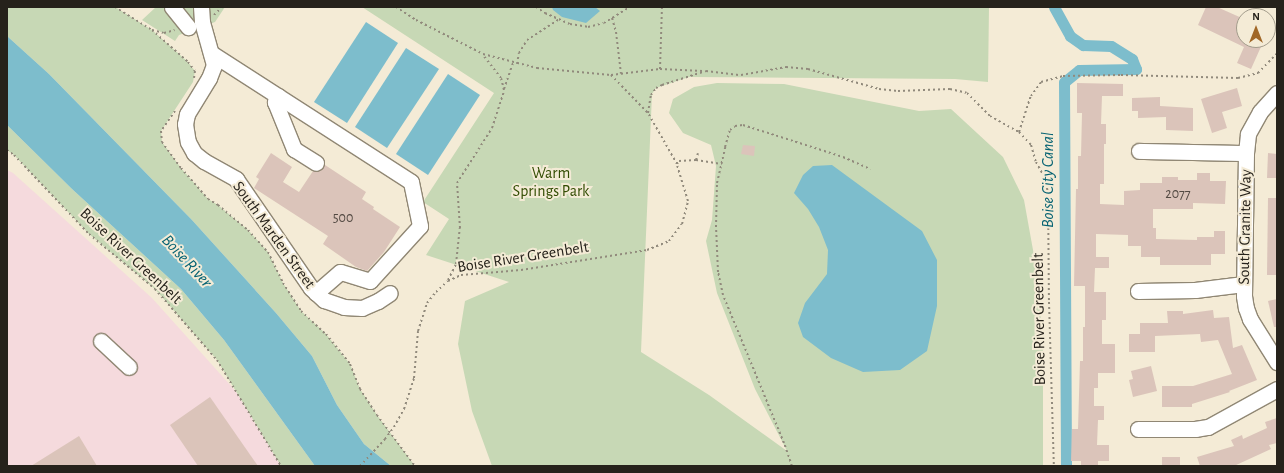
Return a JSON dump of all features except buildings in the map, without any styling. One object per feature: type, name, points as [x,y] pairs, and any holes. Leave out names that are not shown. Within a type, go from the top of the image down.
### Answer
[{"type":"street","points":[[172,7],[188,27]]},
{"type":"street","name":"South Marden Street","points":[[201,7],[202,22],[214,65],[209,78],[187,114],[185,124],[188,142],[194,152],[204,161],[236,180],[311,288],[324,300],[344,308],[362,308],[378,301],[390,293]]},
{"type":"street","points":[[211,53],[411,182],[420,226],[370,281],[340,272],[316,293]]},
{"type":"street","name":"South Granite Way","points":[[1277,93],[1253,122],[1248,134],[1246,153],[1244,284],[1246,308],[1250,319],[1277,362]]},
{"type":"street","points":[[278,96],[275,102],[294,149],[316,163]]},
{"type":"street","points":[[1139,151],[1246,153]]},
{"type":"street","points":[[1138,290],[1195,290],[1244,284]]},
{"type":"street","points":[[101,341],[129,367]]},
{"type":"street","points":[[1138,429],[1195,429],[1208,427],[1277,389]]},
{"type":"path","points":[[115,7],[152,30],[188,62],[195,71],[193,82]]},
{"type":"path","name":"Boise River Greenbelt","points":[[396,7],[416,20],[483,54],[517,64],[554,71],[611,75],[660,68],[741,75],[786,67],[808,68],[879,89],[898,91],[950,88],[967,93],[990,116],[1019,132],[1031,145],[1036,162],[1045,178],[1048,193],[1049,302],[1054,466]]},
{"type":"path","points":[[536,7],[559,19],[578,26],[588,27],[598,25],[630,7]]},
{"type":"path","points":[[660,68],[662,7]]},
{"type":"path","points":[[612,18],[616,32],[621,74]]},
{"type":"path","points":[[517,64],[519,53],[527,40],[559,19]]},
{"type":"path","points":[[1019,132],[1031,96],[1041,82],[1063,76],[1143,75],[1213,79],[1238,78],[1258,73],[1277,53]]},
{"type":"path","points":[[483,54],[501,78],[504,90]]},
{"type":"path","points":[[448,281],[456,264],[460,228],[457,183],[492,128],[513,63]]},
{"type":"path","name":"Boise River Greenbelt","points":[[648,113],[651,95],[656,88],[706,72]]},
{"type":"path","name":"Boise River Greenbelt","points":[[360,466],[390,432],[404,409],[414,378],[418,331],[427,304],[436,292],[448,281],[461,275],[521,270],[647,250],[669,241],[682,224],[688,201],[677,164],[648,113],[611,75]]},
{"type":"path","points":[[178,106],[161,131],[162,142],[181,168],[208,200],[218,205],[248,230],[268,252],[283,283],[301,311],[326,334],[350,364],[360,389],[415,466]]},
{"type":"path","points":[[792,466],[723,295],[718,272],[716,227],[717,183],[730,130],[735,126],[743,125],[843,157],[870,169]]},
{"type":"path","name":"Boise River Greenbelt","points":[[7,150],[14,155],[89,234],[160,295],[217,360],[281,466]]},
{"type":"path","points":[[696,160],[698,153]]},
{"type":"path","points":[[677,164],[679,161],[696,160],[722,164]]},
{"type":"shaded area","points":[[7,170],[13,173],[152,298],[303,466],[7,466]]},
{"type":"green space","points":[[7,7],[115,7],[152,30],[188,62],[195,71],[193,82],[161,131],[162,142],[181,168],[208,199],[218,205],[248,230],[268,252],[283,283],[301,311],[326,334],[350,364],[360,389],[377,415],[415,466],[391,466],[364,444],[337,405],[312,356],[276,313],[192,220],[49,74],[7,36]]},
{"type":"green space","points":[[156,7],[225,7],[215,22],[179,35],[175,41],[142,20]]},
{"type":"green space","name":"Warm Springs Park","points":[[362,7],[989,7],[988,82],[955,79],[689,77],[656,88],[652,94],[641,352],[709,395],[787,451],[755,389],[717,293],[706,241],[712,220],[716,166],[711,145],[683,133],[669,113],[673,99],[694,87],[717,83],[784,84],[919,111],[951,109],[1003,157],[1024,200],[1035,261],[1043,342],[1043,466],[492,466],[472,411],[458,344],[465,301],[509,282],[426,255],[449,219],[423,202],[494,93]]},
{"type":"green space","points":[[7,125],[72,189],[181,289],[224,340],[315,466],[281,466],[217,360],[155,289],[89,234],[14,155],[7,150]]},
{"type":"water","points":[[552,7],[595,7],[600,11],[586,23],[562,17],[553,10]]},
{"type":"water","points":[[366,22],[398,43],[347,123],[314,102]]},
{"type":"water","name":"Boise River","points":[[7,36],[49,74],[192,220],[276,313],[312,356],[337,405],[364,444],[391,466],[315,466],[224,340],[181,289],[72,189],[7,125]]},
{"type":"water","points":[[406,48],[439,69],[387,148],[355,127]]},
{"type":"water","points":[[448,74],[480,95],[428,175],[396,154]]},
{"type":"water","points":[[832,165],[922,231],[937,260],[937,306],[927,351],[900,370],[863,372],[831,358],[803,337],[798,323],[805,303],[827,274],[828,250],[819,227],[808,209],[794,193],[803,175],[813,166]]},
{"type":"waterway","name":"Boise City Canal","points":[[1054,7],[1070,36],[1083,45],[1111,46],[1132,59],[1136,69],[1079,70],[1064,82],[1066,466]]}]
